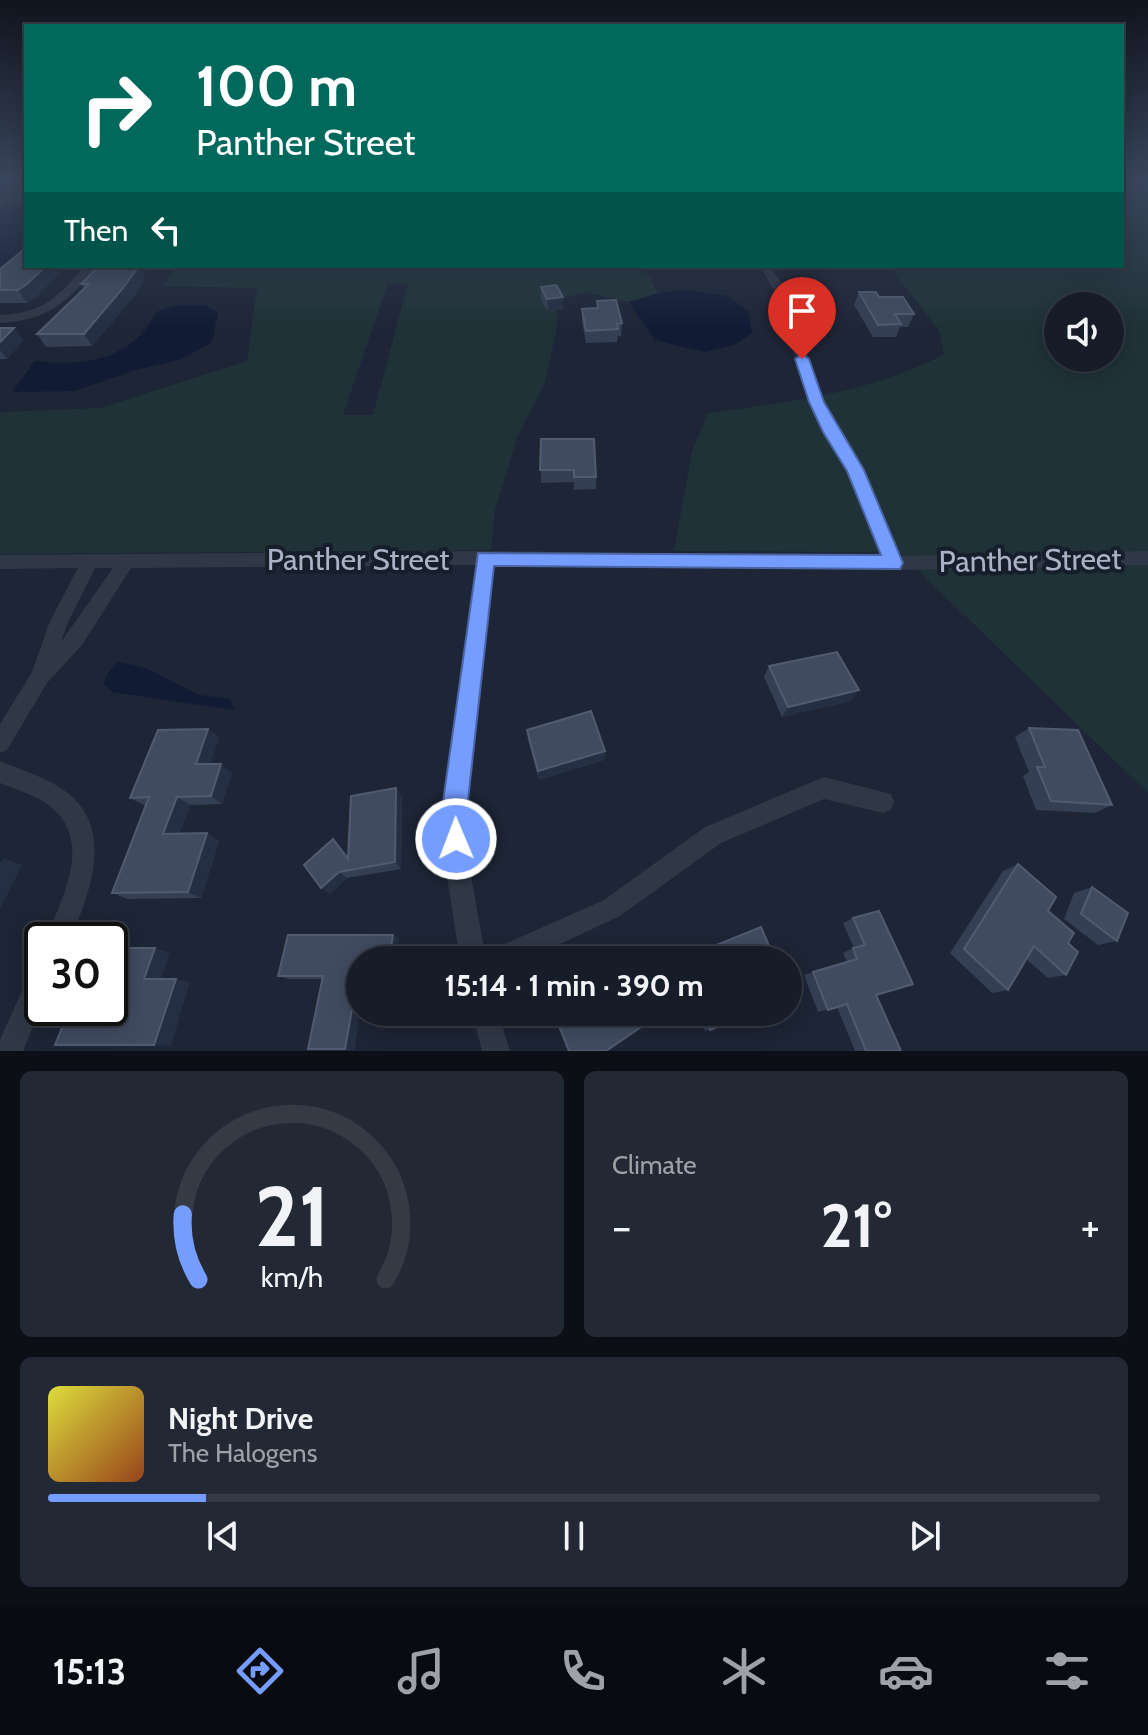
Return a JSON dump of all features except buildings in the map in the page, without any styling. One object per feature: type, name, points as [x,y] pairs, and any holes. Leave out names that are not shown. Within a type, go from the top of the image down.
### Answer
[{"type":"street","points":[[0,319],[36,317],[53,308],[89,268]]},
{"type":"street","points":[[766,268],[779,289],[817,402],[831,432],[855,470],[893,563]]},
{"type":"street","points":[[471,946],[458,870],[455,809],[485,558]]},
{"type":"street","name":"Panther Street","points":[[0,562],[485,558],[893,563],[1148,558]]},
{"type":"street","points":[[0,743],[40,677],[89,621],[126,561]]},
{"type":"street","points":[[40,677],[59,621],[90,562]]},
{"type":"street","points":[[59,621],[89,621]]},
{"type":"street","points":[[0,772],[61,800],[84,832],[81,884],[65,922]]},
{"type":"street","points":[[529,946],[612,908],[713,835],[824,788],[883,802]]},
{"type":"street","points":[[9,1051],[24,1016]]},
{"type":"street","points":[[489,1026],[496,1051]]},
{"type":"green space","points":[[1124,231],[1148,231],[1148,793],[899,552],[674,551],[692,451],[708,413],[799,400],[859,387],[944,354],[939,330],[891,268],[1124,268]]},
{"type":"green space","points":[[176,268],[644,268],[658,293],[629,302],[585,292],[559,299],[556,333],[544,385],[518,435],[495,510],[491,550],[0,554],[0,412],[100,408],[247,361],[257,288],[162,286]],"holes":[[[388,283],[408,283],[373,415],[343,415]]]},
{"type":"water","points":[[0,231],[24,231],[24,255],[0,273]]},
{"type":"water","points":[[687,290],[728,296],[748,311],[752,333],[736,344],[706,352],[674,345],[654,339],[629,302],[658,293]]},
{"type":"water","points":[[176,305],[205,305],[218,313],[212,342],[180,360],[135,370],[74,391],[12,392],[35,361],[71,363],[105,357],[134,341],[156,312]]},
{"type":"water","points":[[118,662],[144,667],[199,695],[230,699],[234,710],[112,692],[103,683]]},
{"type":"route","points":[[456,839],[455,809],[485,558],[893,563],[855,470],[831,432],[817,402],[802,359]]}]
